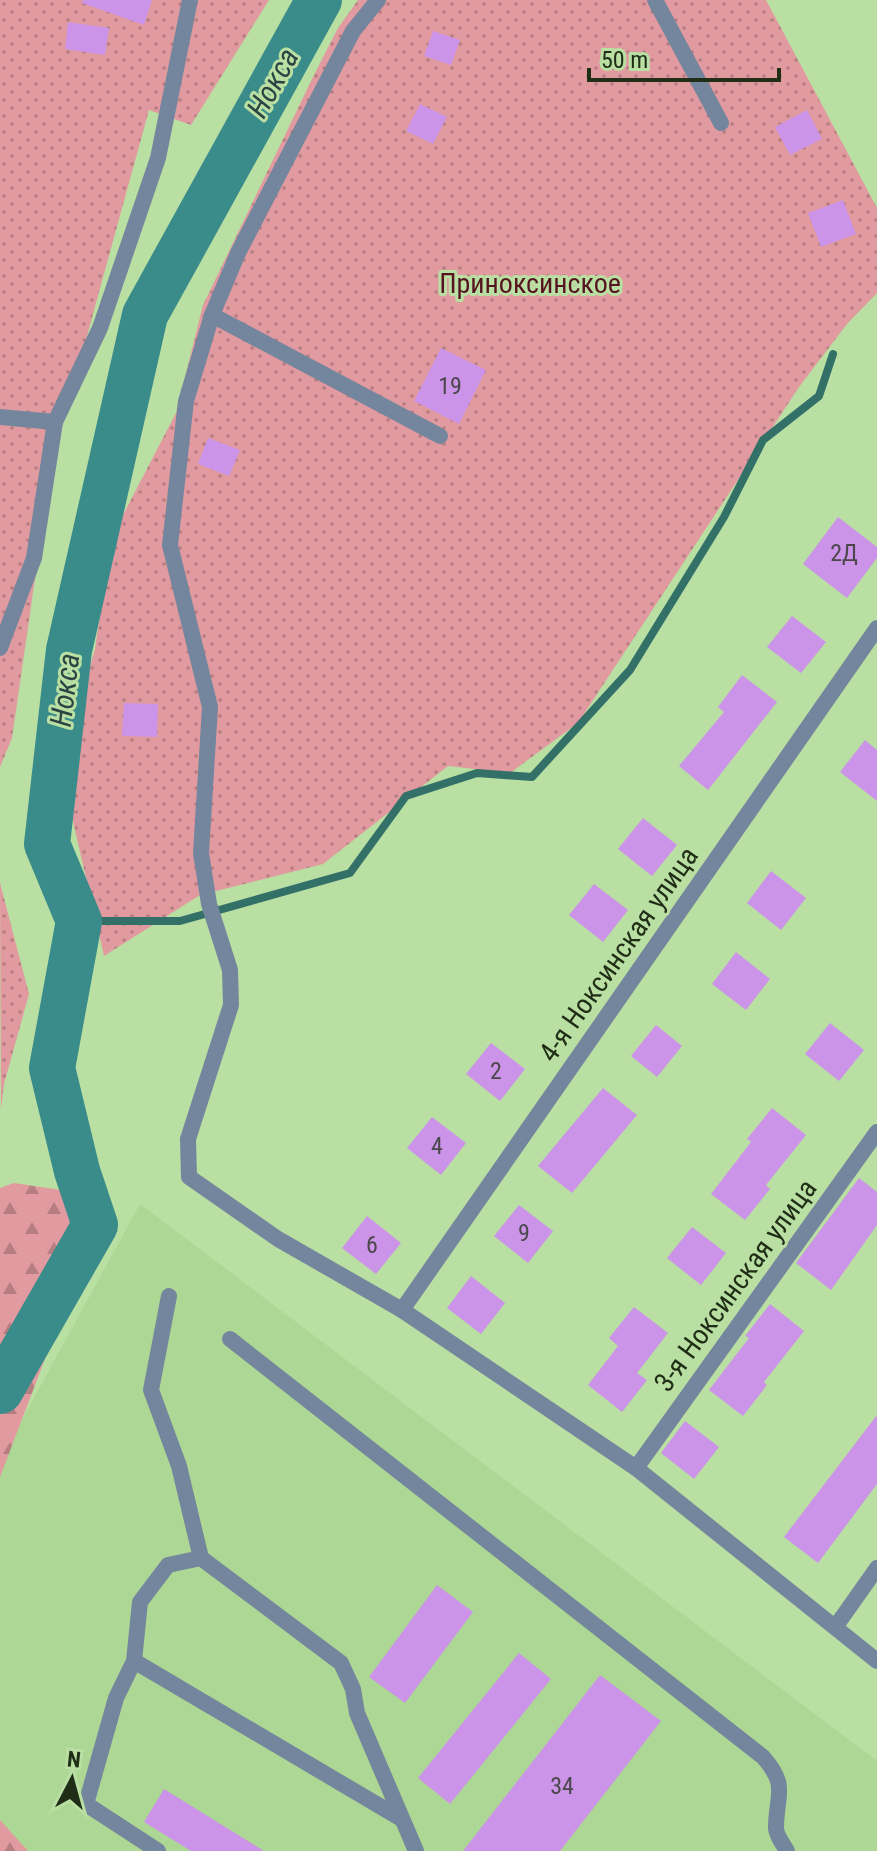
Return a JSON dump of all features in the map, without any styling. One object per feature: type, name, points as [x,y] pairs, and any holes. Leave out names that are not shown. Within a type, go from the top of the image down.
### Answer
[{"type":"street","points":[[0,648],[34,558],[55,422],[100,328],[158,158],[190,0]]},
{"type":"street","points":[[378,0],[353,31],[238,253],[212,315],[186,401],[170,545],[210,707],[201,853],[211,912],[230,970],[231,1005],[188,1139],[189,1177],[278,1239],[402,1310],[636,1468],[877,1661]]},
{"type":"street","points":[[655,0],[721,123]]},
{"type":"street","points":[[212,315],[440,436]]},
{"type":"street","points":[[0,417],[55,422]]},
{"type":"street","name":"4-я Ноксинская улица","points":[[402,1310],[877,628]]},
{"type":"street","name":"3-я Ноксинская улица","points":[[636,1468],[877,1132]]},
{"type":"street","points":[[169,1296],[151,1390],[179,1466],[201,1558],[341,1663],[400,1818],[416,1851]]},
{"type":"street","points":[[230,1339],[763,1757],[775,1770],[781,1786],[775,1831],[787,1851]]},
{"type":"street","points":[[158,1851],[86,1804],[116,1698],[134,1661],[140,1602],[168,1565],[201,1558]]},
{"type":"street","points":[[836,1626],[877,1568]]},
{"type":"street","points":[[134,1661],[400,1818]]},
{"type":"shaded area","points":[[140,1204],[877,1761],[877,1851],[0,1851],[0,1460]]},
{"type":"green space","points":[[0,0],[269,0],[191,125],[149,110],[62,427],[38,558],[12,738],[0,767]]},
{"type":"green space","name":"Приноксинское","points":[[358,0],[766,0],[877,208],[877,293],[847,324],[799,387],[578,723],[510,773],[448,766],[323,864],[200,895],[104,956],[69,804],[77,711],[95,649],[111,538],[176,413],[203,305],[313,77],[338,28]]},
{"type":"green space","points":[[0,883],[29,994],[4,1084],[1,1110]]},
{"type":"green space","points":[[14,1183],[67,1191],[79,1232],[59,1280],[48,1351],[0,1477],[0,1188]]},
{"type":"green space","points":[[0,1820],[28,1851],[0,1851]]},
{"type":"building","points":[[83,0],[152,0],[144,25],[82,3]]},
{"type":"building","points":[[68,22],[109,28],[105,55],[65,49]]},
{"type":"building","points":[[433,31],[460,40],[451,65],[424,56]]},
{"type":"building","points":[[420,104],[447,117],[433,144],[406,131]]},
{"type":"building","points":[[807,110],[822,139],[790,155],[775,127]]},
{"type":"building","points":[[843,200],[856,234],[821,247],[808,213]]},
{"type":"building","points":[[441,348],[486,370],[459,424],[414,401]]},
{"type":"building","points":[[208,438],[240,450],[229,476],[198,464]]},
{"type":"building","points":[[838,517],[877,547],[877,558],[847,598],[803,564]]},
{"type":"building","points":[[792,616],[826,642],[801,673],[767,647]]},
{"type":"building","points":[[742,675],[777,702],[708,790],[679,766],[724,712],[718,707]]},
{"type":"building","points":[[124,703],[158,704],[157,737],[122,736]]},
{"type":"building","points":[[865,740],[877,750],[877,801],[840,772]]},
{"type":"building","points":[[643,818],[677,845],[652,876],[618,849]]},
{"type":"building","points":[[771,871],[806,898],[781,930],[747,903]]},
{"type":"building","points":[[594,884],[628,910],[603,942],[569,915]]},
{"type":"building","points":[[736,952],[770,979],[746,1010],[712,984]]},
{"type":"building","points":[[830,1023],[864,1050],[839,1081],[805,1054]]},
{"type":"building","points":[[656,1025],[682,1046],[657,1077],[631,1056]]},
{"type":"building","points":[[491,1043],[525,1069],[500,1101],[466,1074]]},
{"type":"building","points":[[603,1088],[637,1115],[572,1193],[538,1166]]},
{"type":"building","points":[[772,1108],[806,1135],[766,1185],[770,1189],[745,1220],[711,1194],[751,1142],[747,1139]]},
{"type":"building","points":[[432,1117],[466,1143],[441,1175],[407,1148]]},
{"type":"building","points":[[859,1178],[877,1192],[877,1225],[831,1290],[796,1263]]},
{"type":"building","points":[[519,1205],[553,1231],[528,1263],[494,1236]]},
{"type":"building","points":[[367,1216],[401,1243],[376,1274],[342,1248]]},
{"type":"building","points":[[692,1227],[726,1253],[701,1285],[667,1258]]},
{"type":"building","points":[[471,1276],[505,1303],[481,1334],[447,1308]]},
{"type":"building","points":[[770,1304],[804,1331],[764,1382],[767,1385],[743,1416],[709,1390],[749,1338],[745,1336]]},
{"type":"building","points":[[634,1307],[668,1333],[637,1373],[647,1380],[622,1412],[588,1385],[618,1346],[609,1338]]},
{"type":"building","points":[[877,1415],[877,1484],[818,1563],[784,1537]]},
{"type":"building","points":[[685,1421],[719,1447],[694,1479],[661,1453]]},
{"type":"building","points":[[437,1585],[473,1612],[405,1703],[369,1677]]},
{"type":"building","points":[[519,1653],[551,1679],[450,1804],[418,1778]]},
{"type":"building","points":[[600,1675],[661,1721],[560,1851],[463,1851]]},
{"type":"building","points":[[164,1789],[264,1851],[191,1851],[144,1822]]},
{"type":"waterway","name":"Нокса","points":[[0,1391],[95,1225],[77,1171],[52,1068],[79,921],[47,844],[69,650],[145,315],[319,0]]},
{"type":"waterway","points":[[79,921],[180,921],[350,873],[406,796],[477,773],[532,777],[630,670],[724,517],[763,440],[819,396],[833,354]]}]
